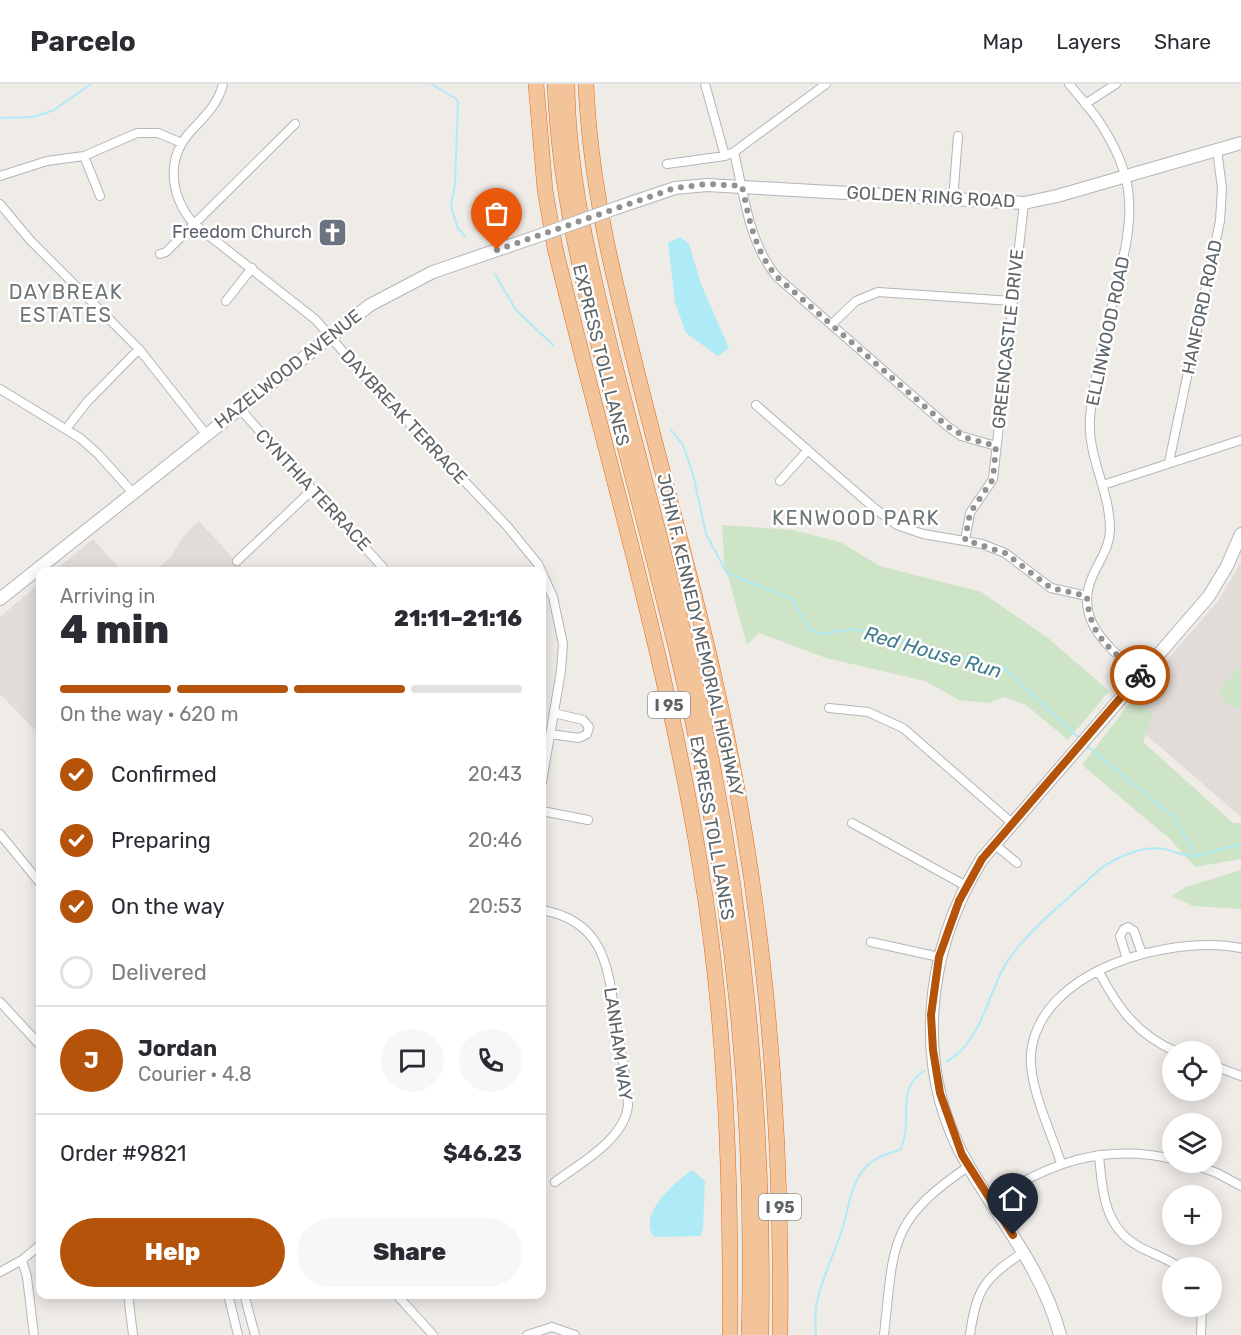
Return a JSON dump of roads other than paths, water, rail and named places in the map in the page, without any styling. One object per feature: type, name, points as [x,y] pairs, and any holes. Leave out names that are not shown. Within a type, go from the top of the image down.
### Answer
[{"type":"highway","name":"I 95","points":[[537,84],[544,179],[555,248],[670,709],[700,866],[713,955],[727,1105],[730,1180],[730,1335]]},
{"type":"highway","name":"EXPRESS TOLL LANES","points":[[555,84],[560,159],[573,242],[677,652],[705,777],[723,882],[737,992],[746,1100],[750,1203],[749,1335]]},
{"type":"highway","name":"EXPRESS TOLL LANES","points":[[567,84],[573,167],[586,250],[692,666],[716,777],[734,884],[753,1037],[760,1132],[761,1335]]},
{"type":"highway","name":"JOHN F. KENNEDY MEMORIAL HIGHWAY","points":[[586,84],[593,177],[605,247],[710,661],[750,860],[764,954],[777,1103],[780,1179],[780,1335]]},
{"type":"street","points":[[0,176],[47,161],[84,156],[137,133],[158,133],[182,143],[213,107],[223,84]]},
{"type":"street","points":[[705,84],[725,156]]},
{"type":"street","points":[[668,164],[725,156],[734,152],[826,84]]},
{"type":"street","name":"ELLINWOOD ROAD","points":[[1069,84],[1104,128],[1124,176],[1130,201],[1127,234],[1090,416],[1092,456],[1103,485],[1110,519],[1108,543],[1089,583],[1087,596],[1088,617],[1096,633],[1141,676]]},
{"type":"street","points":[[1084,104],[1116,84]]},
{"type":"street","points":[[160,254],[166,252],[295,124]]},
{"type":"street","points":[[953,200],[958,136]]},
{"type":"street","name":"DAYBREAK TERRACE","points":[[182,143],[175,159],[174,187],[179,204],[193,223],[305,309],[357,368],[522,544],[537,567]]},
{"type":"street","name":"GOLDEN RING ROAD","points":[[616,208],[675,188],[707,184],[1024,203],[1241,143]]},
{"type":"street","name":"HANFORD ROAD","points":[[1169,462],[1220,220],[1222,188],[1217,150]]},
{"type":"street","points":[[734,152],[752,231],[765,262],[783,283],[947,426],[967,438],[996,446]]},
{"type":"street","points":[[84,156],[100,196]]},
{"type":"street","name":"GREENCASTLE DRIVE","points":[[965,540],[970,513],[993,479],[1024,203]]},
{"type":"street","points":[[0,204],[30,240],[139,349],[206,434]]},
{"type":"street","name":"HAZELWOOD AVENUE","points":[[40,567],[370,304],[419,278],[616,208]]},
{"type":"street","points":[[225,301],[252,268]]},
{"type":"street","points":[[832,324],[856,301],[878,292],[1012,301]]},
{"type":"street","points":[[66,429],[87,402],[139,349]]},
{"type":"street","points":[[0,389],[66,429],[98,454],[133,493]]},
{"type":"street","points":[[756,405],[873,507],[897,525],[923,534],[965,540],[1005,553],[1051,588],[1087,596]]},
{"type":"street","name":"CYNTHIA TERRACE","points":[[238,408],[382,567]]},
{"type":"street","points":[[1103,485],[1241,440]]},
{"type":"street","points":[[780,481],[808,450]]},
{"type":"street","points":[[237,561],[311,491]]},
{"type":"street","points":[[1060,1335],[1044,1291],[1024,1252],[969,1166],[946,1116],[935,1068],[931,1015],[939,957],[966,886],[994,844],[1209,596],[1227,566],[1241,534]]},
{"type":"street","name":"HAZELWOOD AVENUE","points":[[0,599],[36,570]]},
{"type":"street","name":"DAYBREAK TERRACE","points":[[546,584],[556,606],[563,644],[561,671],[546,758]]},
{"type":"street","points":[[829,708],[868,712],[903,728],[1012,823]]},
{"type":"street","points":[[550,734],[579,738],[587,734],[589,727],[583,720],[554,713]]},
{"type":"street","points":[[546,812],[588,820]]},
{"type":"street","points":[[852,823],[966,886]]},
{"type":"street","points":[[0,834],[36,878]]},
{"type":"street","points":[[994,844],[1017,863]]},
{"type":"street","name":"LANHAM WAY","points":[[546,911],[562,915],[578,923],[592,936],[601,951],[608,977],[628,1106],[625,1119],[617,1131],[555,1182]]},
{"type":"street","points":[[1127,959],[1120,936],[1128,927],[1134,931],[1142,954]]},
{"type":"street","points":[[871,942],[939,957]]},
{"type":"street","points":[[1061,1163],[1032,1072],[1032,1047],[1040,1023],[1055,1001],[1098,972],[1142,954],[1201,945],[1241,948]]},
{"type":"street","points":[[1098,972],[1118,1007],[1130,1021],[1162,1044]]},
{"type":"street","points":[[0,1002],[36,1041]]},
{"type":"street","points":[[1222,1069],[1241,1076]]},
{"type":"street","points":[[991,1201],[1025,1179],[1061,1163],[1099,1155],[1162,1158]]},
{"type":"street","points":[[1099,1155],[1106,1206],[1118,1229],[1138,1246],[1162,1259]]},
{"type":"street","points":[[884,1335],[893,1256],[900,1232],[927,1196],[969,1166]]},
{"type":"street","points":[[1217,1173],[1241,1186]]},
{"type":"street","points":[[0,1272],[22,1260],[36,1248]]},
{"type":"street","points":[[970,1335],[973,1310],[981,1289],[994,1273],[1024,1252]]},
{"type":"street","points":[[22,1260],[27,1278],[34,1335]]},
{"type":"street","points":[[129,1299],[133,1335]]},
{"type":"street","points":[[229,1299],[238,1335]]},
{"type":"street","points":[[245,1299],[255,1335]]},
{"type":"street","points":[[401,1299],[433,1335]]},
{"type":"street","points":[[1201,1335],[1202,1317]]},
{"type":"street","points":[[527,1335],[552,1327],[575,1335]]},
{"type":"water","points":[[680,237],[689,244],[701,284],[729,348],[718,356],[686,333],[675,303],[668,243]]},
{"type":"water","points":[[692,1170],[705,1181],[703,1229],[700,1236],[654,1237],[650,1228],[650,1219],[654,1209],[668,1190]]},
{"type":"waterway","name":"Red House Run","points":[[0,118],[34,117],[54,110],[91,84]]},
{"type":"waterway","name":"Red House Run","points":[[431,84],[458,102],[455,184],[451,206],[458,229],[465,236]]},
{"type":"waterway","name":"Red House Run","points":[[495,274],[516,310],[554,346]]},
{"type":"waterway","name":"Red House Run","points":[[671,430],[683,445],[693,474],[706,534],[727,573],[792,599],[809,629],[820,634],[854,629],[1004,668],[1081,740]]},
{"type":"waterway","name":"Red House Run","points":[[1087,746],[1172,815],[1197,856],[1241,844]]},
{"type":"waterway","points":[[946,1062],[966,1045],[974,1033],[1002,971],[1020,945],[1046,917],[1100,869],[1122,856],[1139,850],[1156,848],[1196,856]]},
{"type":"waterway","points":[[816,1335],[819,1293],[856,1183],[865,1168],[873,1161],[901,1149],[906,1126],[907,1096],[915,1079],[924,1071]]},
{"type":"place","name":"Freedom Church","points":[[333,232]]},
{"type":"district","name":"DAYBREAK ESTATES","points":[[66,304]]},
{"type":"district","name":"KENWOOD PARK","points":[[856,518]]}]
